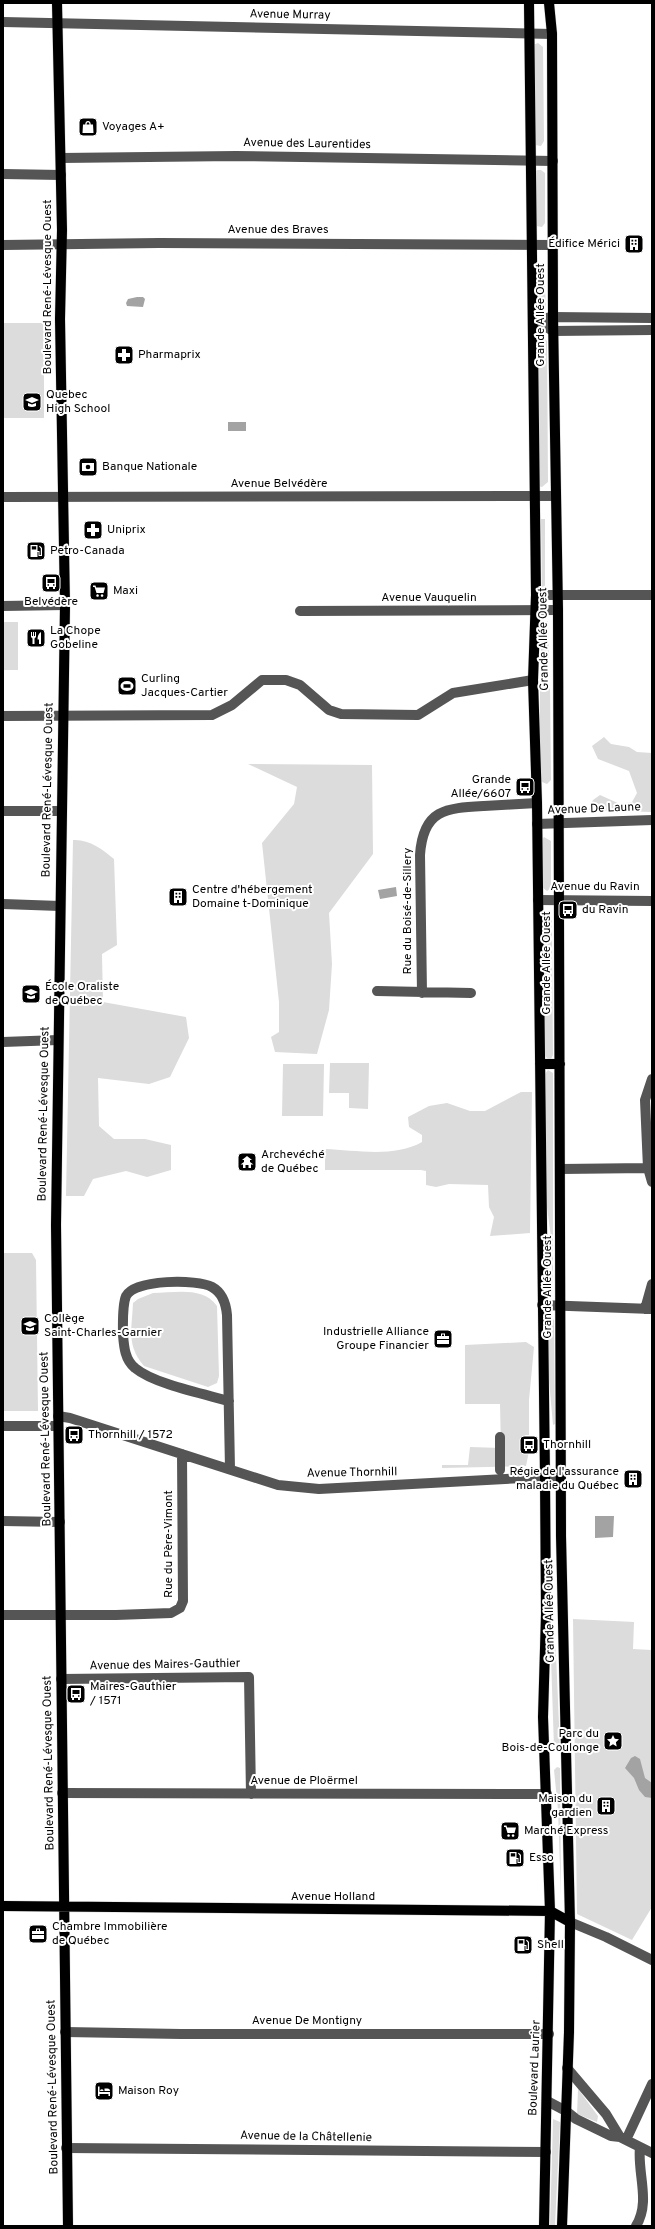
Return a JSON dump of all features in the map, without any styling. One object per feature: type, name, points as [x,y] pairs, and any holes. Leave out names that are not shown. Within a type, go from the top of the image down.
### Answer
[{"type":"main road","name":"Boulevard René-Lévesque Ouest","points":[[57,3],[61,158],[62,245],[60,319],[65,605],[62,715],[56,1211],[63,1907],[68,2226]]},
{"type":"main road","name":"Grande Allée Ouest","points":[[529,3],[531,245],[534,320],[534,497],[536,595],[533,680],[537,802],[545,1477],[546,1614],[544,1717],[550,1911]]},
{"type":"main road","name":"Grande Allée Ouest","points":[[549,3],[552,34],[553,331],[558,610],[561,1476],[570,1922]]},
{"type":"main road","points":[[540,1064],[560,1064]]},
{"type":"main road","name":"Avenue Holland","points":[[3,1906],[550,1911],[570,1922]]},
{"type":"main road","name":"Boulevard Laurier","points":[[544,2226],[549,2034],[550,1911]]},
{"type":"main road","points":[[562,2226],[570,1922]]},
{"type":"street","name":"Avenue Murray","points":[[3,22],[552,34]]},
{"type":"street","name":"Avenue des Laurentides","points":[[61,158],[236,156],[553,161]]},
{"type":"street","points":[[3,174],[61,174]]},
{"type":"street","name":"Avenue des Braves","points":[[3,245],[159,242],[553,245]]},
{"type":"street","points":[[534,320],[553,317],[652,318]]},
{"type":"street","points":[[534,320],[553,331],[652,330]]},
{"type":"street","name":"Avenue Belvédère","points":[[3,497],[555,496]]},
{"type":"street","points":[[536,595],[652,595]]},
{"type":"street","points":[[3,606],[65,605]]},
{"type":"street","name":"Avenue Vauquelin","points":[[300,611],[558,610]]},
{"type":"street","points":[[3,716],[212,715],[232,705],[262,680],[286,680],[300,685],[329,710],[341,714],[418,715],[453,693],[533,680]]},
{"type":"street","name":"Rue du Boisé-de-Sillery","points":[[422,993],[420,855],[421,840],[427,827],[436,815],[451,808],[537,802]]},
{"type":"street","points":[[3,811],[61,811]]},
{"type":"street","name":"Avenue De Laune","points":[[537,824],[558,822],[652,820]]},
{"type":"street","name":"Avenue du Ravin","points":[[538,900],[652,901]]},
{"type":"street","points":[[3,904],[60,906]]},
{"type":"street","name":"Rue du Boisé-de-Sillery","points":[[377,991],[471,993]]},
{"type":"street","points":[[3,1042],[58,1040]]},
{"type":"street","points":[[652,1079],[645,1100],[648,1168],[652,1182]]},
{"type":"street","points":[[561,1168],[648,1168]]},
{"type":"street","points":[[229,1401],[157,1380],[134,1368],[127,1359],[124,1348],[123,1329],[126,1296],[133,1288],[150,1284],[201,1282],[213,1288],[221,1295],[226,1303],[227,1315],[229,1401],[230,1469]]},
{"type":"street","points":[[542,1306],[561,1305],[648,1309],[652,1284]]},
{"type":"street","name":"Avenue Thornhill","points":[[3,1426],[58,1421],[70,1418],[278,1485],[319,1488],[561,1476]]},
{"type":"street","points":[[500,1437],[500,1470]]},
{"type":"street","name":"Rue du Père-Vimont","points":[[60,1615],[171,1613],[180,1608],[183,1602],[182,1454]]},
{"type":"street","points":[[3,1521],[60,1522]]},
{"type":"street","points":[[3,1615],[60,1615]]},
{"type":"street","name":"Avenue des Maires-Gauthier","points":[[61,1679],[249,1677],[251,1794]]},
{"type":"street","name":"Avenue de Ploërmel","points":[[62,1793],[547,1794]]},
{"type":"street","name":"Avenue Holland","points":[[570,1922],[652,1960]]},
{"type":"street","name":"Avenue De Montigny","points":[[65,2032],[181,2034],[549,2034]]},
{"type":"street","points":[[567,2068],[595,2100],[623,2138]]},
{"type":"street","points":[[623,2138],[652,2084]]},
{"type":"street","points":[[547,2102],[566,2111],[576,2119],[611,2136],[623,2138],[652,2152]]},
{"type":"street","points":[[636,2226],[640,2220],[644,2197],[640,2174],[640,2147]]},
{"type":"street","name":"Avenue de la Châtellenie","points":[[66,2148],[546,2152]]},
{"type":"shaded area","points":[[538,43],[543,47],[544,141],[541,146],[535,145],[533,45]]},
{"type":"shaded area","points":[[538,170],[545,173],[545,223],[542,227],[536,226],[535,171]]},
{"type":"shaded area","points":[[542,267],[544,269],[546,308],[542,313],[536,311],[536,268]]},
{"type":"shaded area","points":[[143,297],[145,299],[143,307],[127,306],[126,303],[128,299]]},
{"type":"shaded area","points":[[3,323],[44,323],[44,418],[3,418]]},
{"type":"shaded area","points":[[542,336],[547,341],[548,482],[542,487],[539,486],[537,338]]},
{"type":"shaded area","points":[[228,422],[246,422],[246,431],[228,431]]},
{"type":"shaded area","points":[[541,519],[545,519],[545,587],[542,587]]},
{"type":"shaded area","points":[[548,621],[549,663],[542,664],[539,624],[540,622]]},
{"type":"shaded area","points":[[3,622],[18,622],[18,670],[3,670]]},
{"type":"shaded area","points":[[544,683],[550,685],[551,780],[547,784],[540,780],[540,687]]},
{"type":"shaded area","points":[[604,737],[611,744],[629,747],[637,752],[652,753],[652,812],[588,810],[593,800],[600,795],[620,804],[632,802],[637,793],[629,771],[598,759],[592,746]]},
{"type":"shaded area","points":[[248,764],[372,765],[373,854],[329,913],[332,964],[329,1010],[317,1054],[275,1052],[271,1037],[279,1032],[279,1002],[262,843],[294,804],[297,787]]},
{"type":"shaded area","points":[[544,837],[551,841],[551,888],[547,891],[542,887],[542,840]]},
{"type":"shaded area","points":[[73,840],[90,843],[100,848],[114,859],[117,945],[102,954],[103,1002],[186,1017],[189,1038],[170,1077],[149,1084],[98,1078],[99,1126],[114,1139],[145,1139],[171,1145],[171,1170],[147,1177],[126,1171],[93,1179],[84,1196],[66,1196]]},
{"type":"shaded area","points":[[396,887],[397,896],[380,899],[378,890]]},
{"type":"shaded area","points":[[547,917],[552,920],[553,1055],[551,1059],[548,1059],[544,1055],[543,921]]},
{"type":"shaded area","points":[[330,1063],[369,1063],[368,1109],[349,1108],[349,1093],[329,1093]]},
{"type":"shaded area","points":[[283,1064],[324,1064],[323,1116],[282,1116]]},
{"type":"shaded area","points":[[548,1070],[553,1073],[553,1293],[551,1238],[547,1207],[545,1074]]},
{"type":"shaded area","points":[[521,1092],[532,1092],[530,1233],[490,1236],[494,1217],[489,1207],[488,1185],[449,1184],[436,1187],[426,1185],[426,1171],[421,1170],[325,1170],[325,1149],[387,1152],[411,1147],[422,1142],[422,1135],[409,1127],[408,1117],[429,1106],[447,1103],[470,1111],[485,1111]]},
{"type":"shaded area","points":[[3,1253],[32,1253],[36,1260],[38,1411],[3,1411]]},
{"type":"shaded area","points":[[153,1293],[196,1293],[211,1300],[217,1306],[219,1376],[217,1383],[208,1387],[144,1366],[138,1358],[132,1344],[131,1336],[133,1303],[138,1299]]},
{"type":"shaded area","points":[[550,1316],[554,1320],[555,1424],[553,1425],[546,1347],[548,1317]]},
{"type":"shaded area","points":[[526,1342],[534,1347],[529,1400],[529,1435],[525,1435],[525,1451],[529,1451],[526,1466],[442,1468],[442,1465],[468,1465],[470,1447],[501,1448],[500,1404],[465,1404],[465,1345]]},
{"type":"shaded area","points":[[595,1516],[614,1516],[613,1537],[595,1538]]},
{"type":"shaded area","name":"Parc du Bois-de-Coulonge","points":[[573,1619],[634,1622],[633,1649],[652,1650],[652,1907],[632,1940],[577,1914]]},
{"type":"shaded area","points":[[550,1628],[553,1628],[556,1654],[560,1748],[556,1750],[554,1748]]},
{"type":"shaded area","points":[[635,1756],[640,1759],[645,1778],[652,1783],[652,1798],[645,1797],[639,1790],[634,1778],[625,1768],[631,1758]]},
{"type":"shaded area","points":[[557,1767],[560,1768],[561,1897],[558,1810],[554,1770]]},
{"type":"shaded area","points":[[578,2089],[598,2116],[597,2122],[577,2114]]},
{"type":"shaded area","points":[[553,2119],[560,2122],[555,2226],[550,2226]]},
{"type":"place","name":"Voyages A+","points":[[88,127]]},
{"type":"place","name":"Édifice Mérici","points":[[634,244]]},
{"type":"place","name":"Pharmaprix","points":[[124,355]]},
{"type":"place","name":"Quebec High School","points":[[32,402]]},
{"type":"place","name":"Banque Nationale","points":[[88,467]]},
{"type":"place","name":"Uniprix","points":[[93,530]]},
{"type":"place","name":"Petro-Canada","points":[[36,551]]},
{"type":"place","name":"Belvédère","points":[[51,583]]},
{"type":"place","name":"Maxi","points":[[99,591]]},
{"type":"place","name":"La Chope Gobeline","points":[[36,638]]},
{"type":"place","name":"Curling Jacques-Cartier","points":[[127,686]]},
{"type":"place","name":"Grande Allée/6607","points":[[525,787]]},
{"type":"place","name":"Centre d'hébergement Domaine t-Dominique","points":[[178,897]]},
{"type":"place","name":"du Ravin","points":[[568,910]]},
{"type":"place","name":"École Oraliste de Québec","points":[[31,994]]},
{"type":"place","name":"Archevéché de Québec","points":[[247,1162]]},
{"type":"place","name":"Collège Saint-Charles-Garnier","points":[[30,1326]]},
{"type":"place","name":"Industrielle Alliance Groupe Financier","points":[[443,1339]]},
{"type":"place","name":"Thornhill / 1572","points":[[74,1435]]},
{"type":"place","name":"Thornhill","points":[[529,1445]]},
{"type":"place","name":"Régie de l'assurance maladie du Québec","points":[[633,1479]]},
{"type":"place","name":"Maires-Gauthier / 1571","points":[[76,1694]]},
{"type":"place","name":"Parc du Bois-de-Coulonge","points":[[613,1741]]},
{"type":"place","name":"Maison du gardien","points":[[606,1806]]},
{"type":"place","name":"Marché Express","points":[[510,1831]]},
{"type":"place","name":"Esso","points":[[515,1858]]},
{"type":"place","name":"Chambre Immobilière de Québec","points":[[38,1934]]},
{"type":"place","name":"Shell","points":[[523,1945]]},
{"type":"place","name":"Maison Roy","points":[[104,2091]]}]
